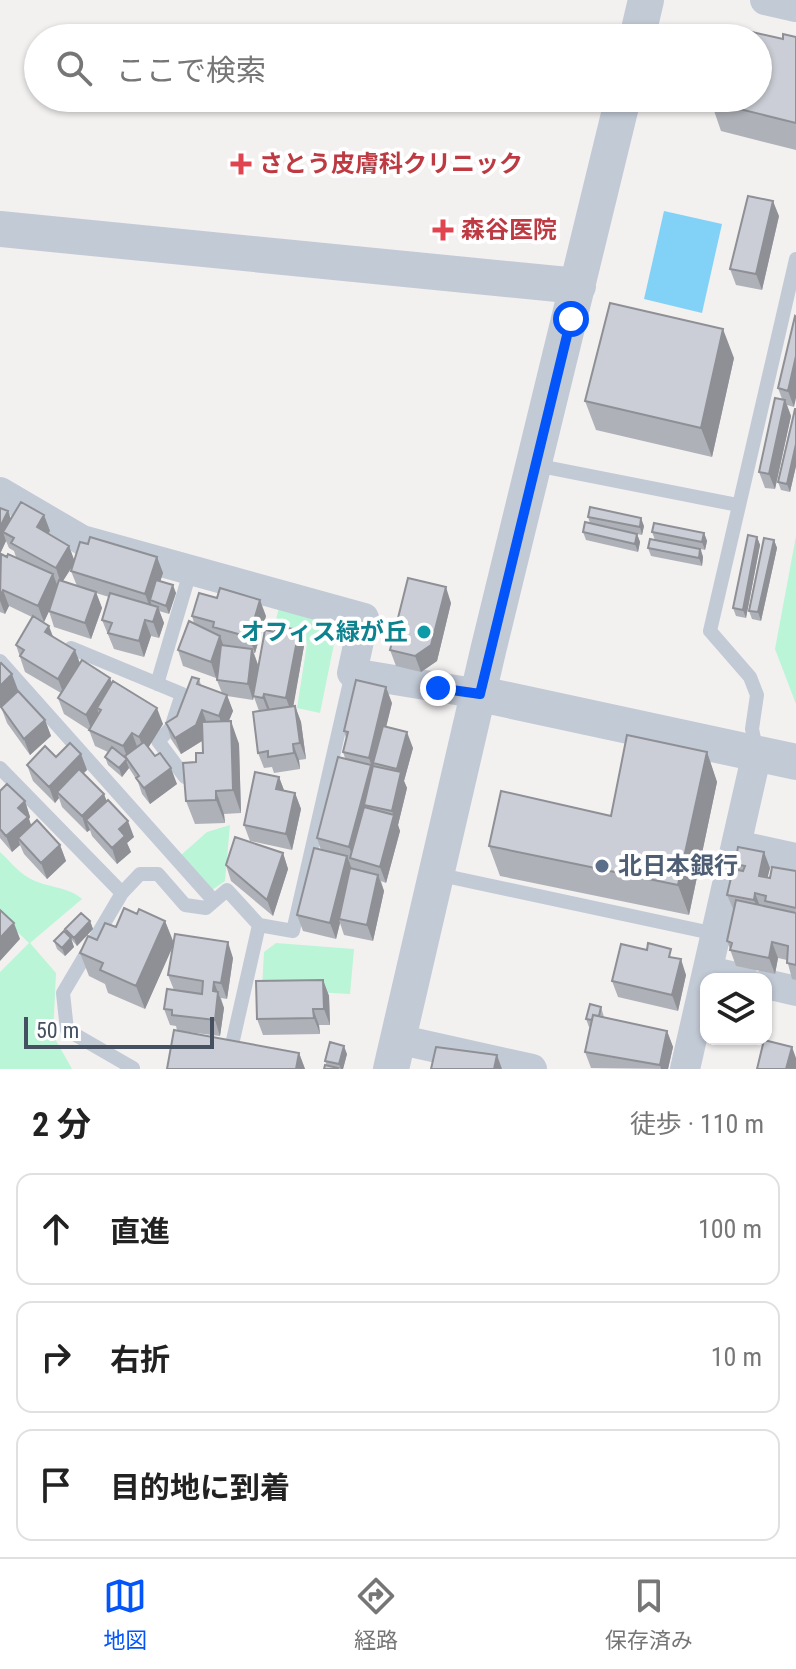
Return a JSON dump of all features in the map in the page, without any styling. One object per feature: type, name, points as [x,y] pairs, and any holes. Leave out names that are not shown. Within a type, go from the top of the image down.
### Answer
[{"type":"street","points":[[640,24],[646,0]]},
{"type":"street","points":[[765,0],[796,7]]},
{"type":"street","points":[[532,1069],[394,1054],[620,112]]},
{"type":"street","points":[[0,229],[578,286]]},
{"type":"street","points":[[0,492],[82,540],[364,618],[352,673],[480,694],[796,762]]},
{"type":"street","points":[[685,1069],[757,753]]},
{"type":"street","points":[[736,845],[796,858]]},
{"type":"street","points":[[708,971],[717,973]]},
{"type":"street","points":[[772,985],[796,991]]},
{"type":"lane","points":[[757,753],[752,729],[757,703],[754,686],[737,659],[710,631],[796,259]]},
{"type":"lane","points":[[533,465],[738,505]]},
{"type":"lane","points":[[157,684],[190,572]]},
{"type":"lane","points":[[71,648],[182,694],[171,728],[158,741],[185,777]]},
{"type":"lane","points":[[0,661],[214,901]]},
{"type":"lane","points":[[133,1068],[67,1030],[63,993],[122,893],[140,874],[158,874],[185,905],[206,908],[227,890],[259,925],[293,931],[352,673]]},
{"type":"lane","points":[[0,768],[122,893]]},
{"type":"lane","points":[[436,874],[716,934]]},
{"type":"lane","points":[[231,1049],[259,925]]},
{"type":"green space","points":[[796,536],[796,704],[775,649]]},
{"type":"green space","points":[[279,607],[329,622],[336,634],[320,713],[297,708],[307,644],[272,637]]},
{"type":"green space","points":[[230,825],[225,881],[212,890],[181,855],[207,832]]},
{"type":"green space","points":[[0,852],[29,878],[82,899],[30,943],[56,973],[53,1035],[72,1069],[0,1069],[0,972],[29,943],[0,915]]},
{"type":"green space","points":[[276,943],[354,949],[350,994],[262,989],[264,952]]},
{"type":"water","points":[[664,211],[722,224],[702,313],[644,299]]},
{"type":"building","points":[[783,34],[796,37],[796,123],[751,112],[772,112],[772,36],[783,39]]},
{"type":"building","points":[[748,196],[773,201],[756,274],[730,269]]},
{"type":"building","points":[[610,303],[723,329],[701,428],[585,401]]},
{"type":"building","points":[[795,316],[796,356],[788,391],[778,388]]},
{"type":"building","points":[[775,398],[785,400],[769,474],[759,472]]},
{"type":"building","points":[[795,409],[796,444],[787,484],[778,482]]},
{"type":"building","points":[[21,502],[44,515],[37,527],[69,546],[56,568],[11,543],[14,538],[3,532]]},
{"type":"building","points":[[590,507],[641,518],[640,527],[588,517]]},
{"type":"building","points":[[0,508],[8,511],[0,527]]},
{"type":"building","points":[[585,522],[637,534],[635,544],[583,532]]},
{"type":"building","points":[[654,523],[704,533],[702,542],[652,532]]},
{"type":"building","points":[[748,535],[757,537],[743,610],[733,608]]},
{"type":"building","points":[[90,537],[157,557],[145,594],[71,571],[80,542],[88,544]]},
{"type":"building","points":[[764,538],[774,540],[758,612],[749,611]]},
{"type":"building","points":[[650,539],[700,549],[699,558],[648,548]]},
{"type":"building","points":[[1,554],[7,557],[8,554],[53,574],[38,606],[3,590],[0,597]]},
{"type":"building","name":"オフィス緑が丘","points":[[408,578],[446,587],[431,645],[415,656],[390,650]]},
{"type":"building","points":[[59,580],[96,592],[85,623],[49,611]]},
{"type":"building","points":[[156,580],[173,585],[166,606],[150,600]]},
{"type":"building","points":[[220,588],[260,600],[249,637],[213,627],[214,622],[192,616],[199,593],[217,598]]},
{"type":"building","points":[[110,593],[158,607],[153,622],[145,620],[139,641],[108,633],[112,623],[102,620]]},
{"type":"building","points":[[33,616],[49,626],[45,632],[75,650],[58,679],[20,656],[24,650],[16,645]]},
{"type":"building","points":[[189,621],[220,636],[211,662],[178,650]]},
{"type":"building","points":[[276,626],[299,630],[286,698],[264,694],[263,698],[253,696],[265,630],[275,632]]},
{"type":"building","points":[[221,645],[252,649],[248,684],[217,680]]},
{"type":"building","points":[[82,660],[110,678],[86,715],[58,698]]},
{"type":"building","points":[[0,664],[12,674],[0,686]]},
{"type":"building","points":[[192,677],[199,679],[197,684],[227,695],[219,716],[202,710],[196,725],[175,738],[166,723],[177,716]]},
{"type":"building","points":[[356,680],[386,687],[369,758],[343,752],[348,732],[344,731]]},
{"type":"building","points":[[113,681],[157,708],[139,737],[132,733],[123,746],[89,730],[101,710],[97,708]]},
{"type":"building","points":[[18,691],[45,720],[24,739],[1,707]]},
{"type":"building","points":[[295,706],[300,743],[293,744],[294,753],[268,757],[268,751],[258,753],[253,712]]},
{"type":"building","points":[[231,721],[233,790],[216,791],[216,800],[186,801],[183,763],[196,762],[196,753],[203,753],[202,722]]},
{"type":"building","points":[[383,726],[407,732],[397,769],[373,763]]},
{"type":"building","points":[[627,735],[707,752],[678,885],[489,846],[501,791],[611,816]]},
{"type":"building","points":[[144,742],[155,756],[160,753],[171,768],[144,788],[125,756]]},
{"type":"building","points":[[70,743],[81,754],[49,787],[27,765],[45,746],[56,757]]},
{"type":"building","points":[[112,747],[127,759],[119,768],[105,757]]},
{"type":"building","points":[[338,757],[371,765],[349,847],[317,838]]},
{"type":"building","points":[[373,766],[401,772],[392,811],[364,805]]},
{"type":"building","points":[[79,769],[104,794],[82,816],[57,792]]},
{"type":"building","points":[[255,772],[279,777],[276,789],[295,793],[286,834],[244,825]]},
{"type":"building","points":[[7,784],[25,801],[18,808],[28,817],[6,836],[0,829],[0,791]]},
{"type":"building","points":[[108,800],[128,821],[119,829],[125,836],[112,848],[86,820]]},
{"type":"building","points":[[364,807],[394,815],[380,867],[350,858]]},
{"type":"building","points":[[37,820],[60,845],[41,863],[18,838]]},
{"type":"building","points":[[235,837],[283,853],[267,900],[226,865]]},
{"type":"building","points":[[738,847],[764,852],[759,876],[770,878],[772,867],[796,871],[796,908],[765,901],[766,896],[755,893],[754,900],[727,895],[733,869],[743,871],[745,866],[735,864]]},
{"type":"building","points":[[314,848],[347,856],[330,923],[297,915]]},
{"type":"building","points":[[350,868],[378,875],[367,925],[339,919]]},
{"type":"building","points":[[736,900],[796,913],[796,965],[787,963],[788,946],[772,942],[769,958],[730,950],[732,943],[727,941]]},
{"type":"building","points":[[124,908],[137,914],[139,909],[165,921],[136,986],[100,970],[103,963],[80,953],[88,936],[97,940],[105,923],[116,927]]},
{"type":"building","points":[[0,910],[14,923],[0,938]]},
{"type":"building","points":[[81,913],[90,921],[74,938],[65,929]]},
{"type":"building","points":[[64,931],[71,938],[62,948],[54,941]]},
{"type":"building","points":[[175,934],[228,942],[221,983],[214,982],[213,991],[218,992],[215,1020],[172,1015],[172,1010],[164,1009],[167,989],[202,994],[203,981],[168,975]]},
{"type":"building","points":[[648,943],[671,949],[669,957],[681,959],[672,995],[612,981],[621,944],[647,950]]},
{"type":"building","points":[[323,980],[324,1009],[313,1009],[314,1018],[257,1019],[256,981]]},
{"type":"building","points":[[590,1004],[601,1007],[599,1016],[593,1015],[592,1020],[586,1019]]},
{"type":"building","points":[[593,1015],[667,1031],[660,1065],[585,1052]]},
{"type":"building","points":[[174,1030],[299,1053],[296,1069],[167,1069]]},
{"type":"building","points":[[330,1042],[344,1046],[339,1064],[325,1061]]},
{"type":"building","points":[[772,1042],[792,1047],[786,1069],[757,1069],[763,1045],[772,1045]]},
{"type":"building","points":[[436,1047],[497,1055],[494,1069],[431,1069]]},
{"type":"place","name":"さとう皮膚科クリニック","points":[[241,164]]},
{"type":"place","name":"森谷医院","points":[[443,230]]},
{"type":"place","name":"オフィス緑が丘","points":[[424,632]]},
{"type":"place","name":"北日本銀行","points":[[602,866]]},
{"type":"route","points":[[438,688],[480,694],[533,465],[571,319]]}]
